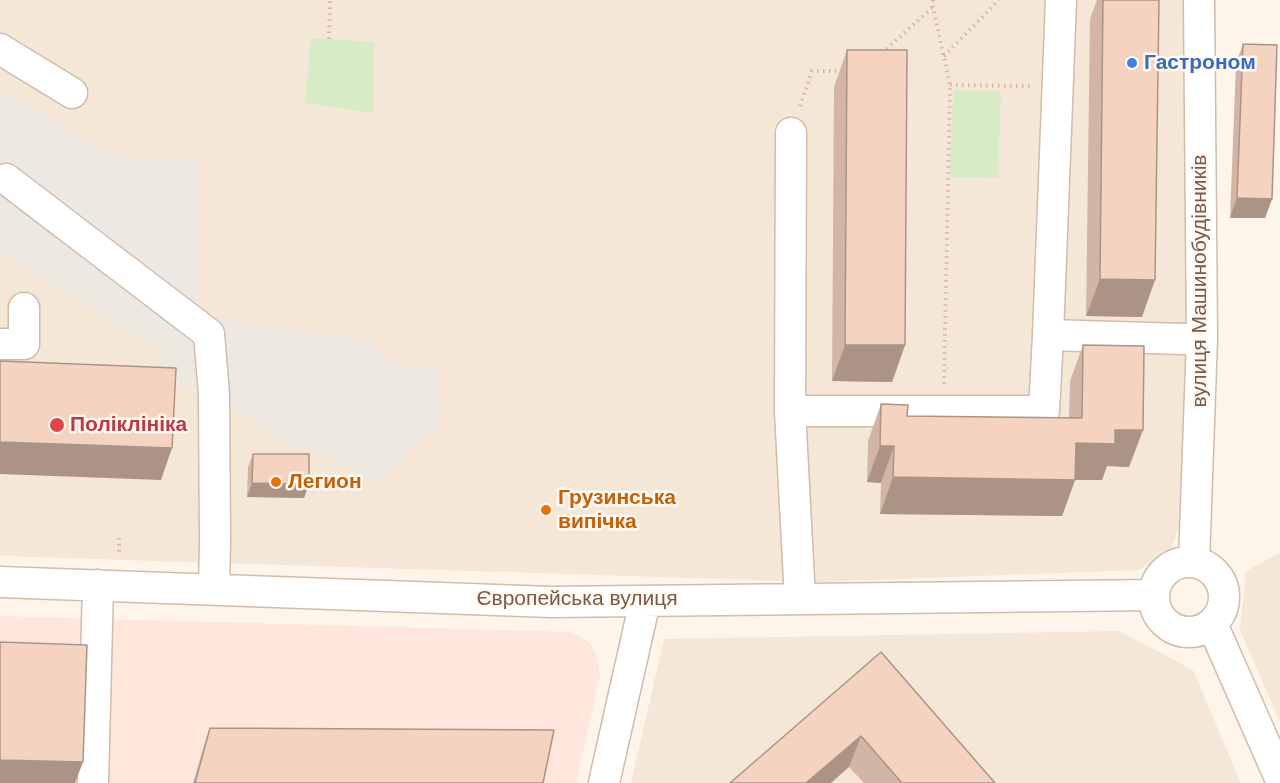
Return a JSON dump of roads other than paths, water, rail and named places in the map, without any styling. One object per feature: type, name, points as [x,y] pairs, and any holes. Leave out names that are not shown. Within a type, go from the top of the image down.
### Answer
[{"type":"street","points":[[790,411],[1044,411],[1061,0]]},
{"type":"street","name":"вулиця Машинобудівників","points":[[1194,562],[1202,338],[1199,0]]},
{"type":"street","points":[[0,49],[72,93]]},
{"type":"street","points":[[791,133],[790,411],[800,599]]},
{"type":"street","points":[[6,179],[209,334],[214,394],[214,589]]},
{"type":"street","points":[[0,344],[24,344],[24,308]]},
{"type":"street","points":[[1048,335],[1202,338]]},
{"type":"street","points":[[1182,562],[1194,562],[1205,565],[1214,572],[1221,581],[1224,593],[1219,615],[1212,624],[1202,630],[1190,632],[1169,625],[1161,617],[1155,606],[1154,595],[1162,574],[1182,562]]},
{"type":"street","name":"Європейська вулиця","points":[[0,582],[551,602],[1154,595]]},
{"type":"street","points":[[93,783],[98,585]]},
{"type":"street","points":[[604,783],[645,601]]},
{"type":"street","points":[[1212,624],[1280,778]]},
{"type":"place","name":"Гастроном","points":[[1132,63]]},
{"type":"place","name":"Поліклініка","points":[[57,425]]},
{"type":"place","name":"Легион","points":[[276,482]]},
{"type":"place","name":"Грузинська випічка","points":[[546,510]]}]
